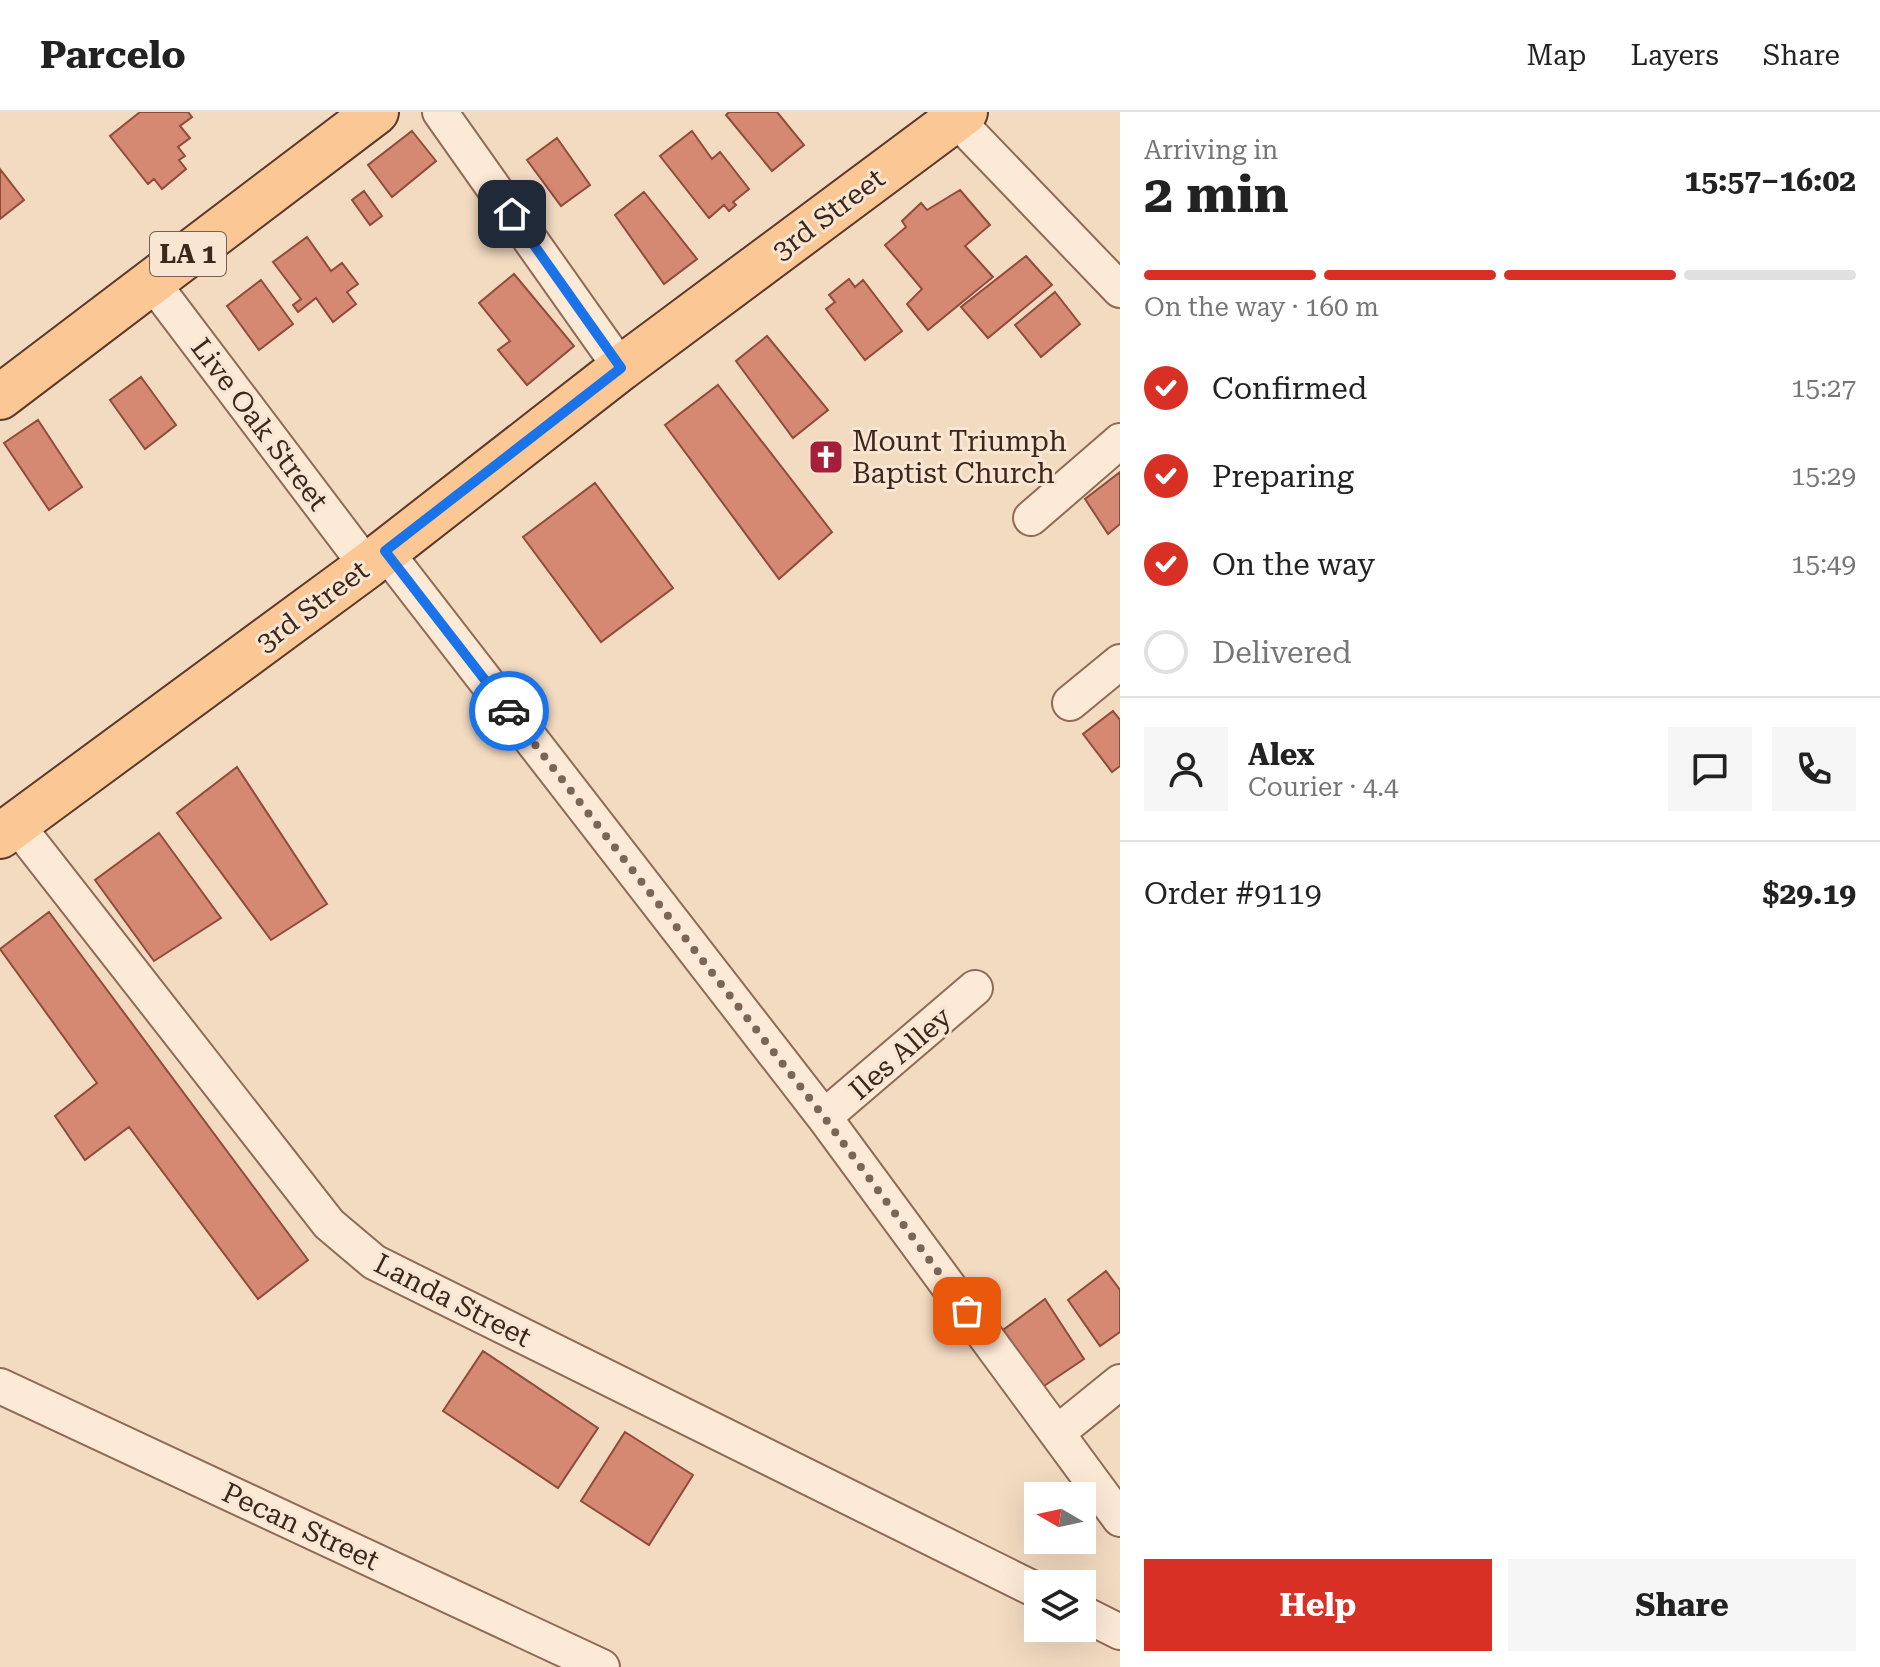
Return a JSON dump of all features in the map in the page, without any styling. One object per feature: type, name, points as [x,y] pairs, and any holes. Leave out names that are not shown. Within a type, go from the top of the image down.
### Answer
[{"type":"main road","name":"3rd Street","points":[[8,830],[376,558],[957,114]]},
{"type":"main road","name":"LA 1","points":[[0,397],[368,115]]},
{"type":"street","points":[[440,112],[621,368]]},
{"type":"street","points":[[957,114],[1120,290]]},
{"type":"street","name":"Live Oak Street","points":[[152,282],[824,1117],[1120,1519]]},
{"type":"street","points":[[1031,518],[1120,441]]},
{"type":"street","points":[[1070,703],[1120,662]]},
{"type":"street","name":"Landa Street","points":[[8,830],[329,1224],[374,1262],[1024,1584]]},
{"type":"street","name":"Iles Alley","points":[[824,1117],[975,988]]},
{"type":"street","points":[[1057,1433],[1120,1382]]},
{"type":"street","name":"Pecan Street","points":[[0,1386],[602,1667]]},
{"type":"street","points":[[1096,1620],[1120,1632]]},
{"type":"building","points":[[140,112],[188,112],[192,117],[180,126],[190,138],[178,147],[185,156],[179,160],[186,169],[162,189],[154,179],[148,184],[110,136]]},
{"type":"building","points":[[729,112],[777,112],[804,145],[772,171],[726,115]]},
{"type":"building","points":[[412,131],[436,161],[392,197],[368,165]]},
{"type":"building","points":[[692,131],[712,159],[720,152],[749,189],[733,202],[736,205],[729,211],[724,205],[709,218],[660,156]]},
{"type":"building","points":[[557,138],[590,185],[561,206],[527,160]]},
{"type":"building","points":[[0,169],[24,200],[0,219]]},
{"type":"building","points":[[960,190],[990,225],[965,246],[993,277],[928,330],[907,304],[922,289],[885,245],[906,227],[902,221],[921,203],[927,210]]},
{"type":"building","points":[[364,191],[382,216],[370,225],[352,200]]},
{"type":"building","points":[[644,192],[697,259],[664,284],[615,215]]},
{"type":"building","points":[[307,237],[331,271],[342,263],[358,284],[347,292],[356,304],[333,322],[316,298],[298,312],[293,305],[301,299],[273,262]]},
{"type":"building","points":[[1026,256],[1052,285],[988,338],[961,307]]},
{"type":"building","points":[[514,274],[574,346],[527,385],[498,350],[510,341],[479,303]]},
{"type":"building","points":[[849,279],[855,287],[863,280],[902,331],[865,360],[826,309],[835,302],[829,295]]},
{"type":"building","points":[[261,280],[293,324],[259,350],[227,306]]},
{"type":"building","points":[[1055,292],[1080,324],[1041,357],[1015,325]]},
{"type":"building","points":[[767,336],[828,410],[793,438],[736,361]]},
{"type":"building","points":[[141,377],[176,425],[145,449],[110,400]]},
{"type":"building","points":[[718,385],[832,532],[779,579],[665,425]]},
{"type":"building","points":[[38,420],[82,487],[49,510],[4,443]]},
{"type":"building","points":[[1120,472],[1120,524],[1108,534],[1085,499]]},
{"type":"building","points":[[595,483],[673,588],[601,642],[523,537]]},
{"type":"building","points":[[1113,711],[1120,720],[1120,766],[1112,772],[1083,734]]},
{"type":"building","points":[[237,767],[327,904],[271,940],[177,813]]},
{"type":"building","points":[[159,833],[221,918],[154,961],[95,880]]},
{"type":"building","points":[[49,912],[308,1260],[258,1299],[129,1127],[85,1160],[55,1116],[97,1083],[0,949]]},
{"type":"building","points":[[1106,1271],[1120,1290],[1120,1332],[1100,1346],[1068,1300]]},
{"type":"building","points":[[1045,1299],[1084,1359],[1044,1386],[1003,1330]]},
{"type":"building","points":[[483,1351],[598,1428],[558,1488],[443,1411]]},
{"type":"building","points":[[625,1432],[693,1475],[649,1545],[581,1501]]},
{"type":"way so far","points":[[509,711],[824,1117],[967,1311]]},
{"type":"place","name":"Mount Triumph Baptist Church","points":[[826,457]]},
{"type":"route","points":[[509,711],[385,551],[621,368],[512,214]]}]
